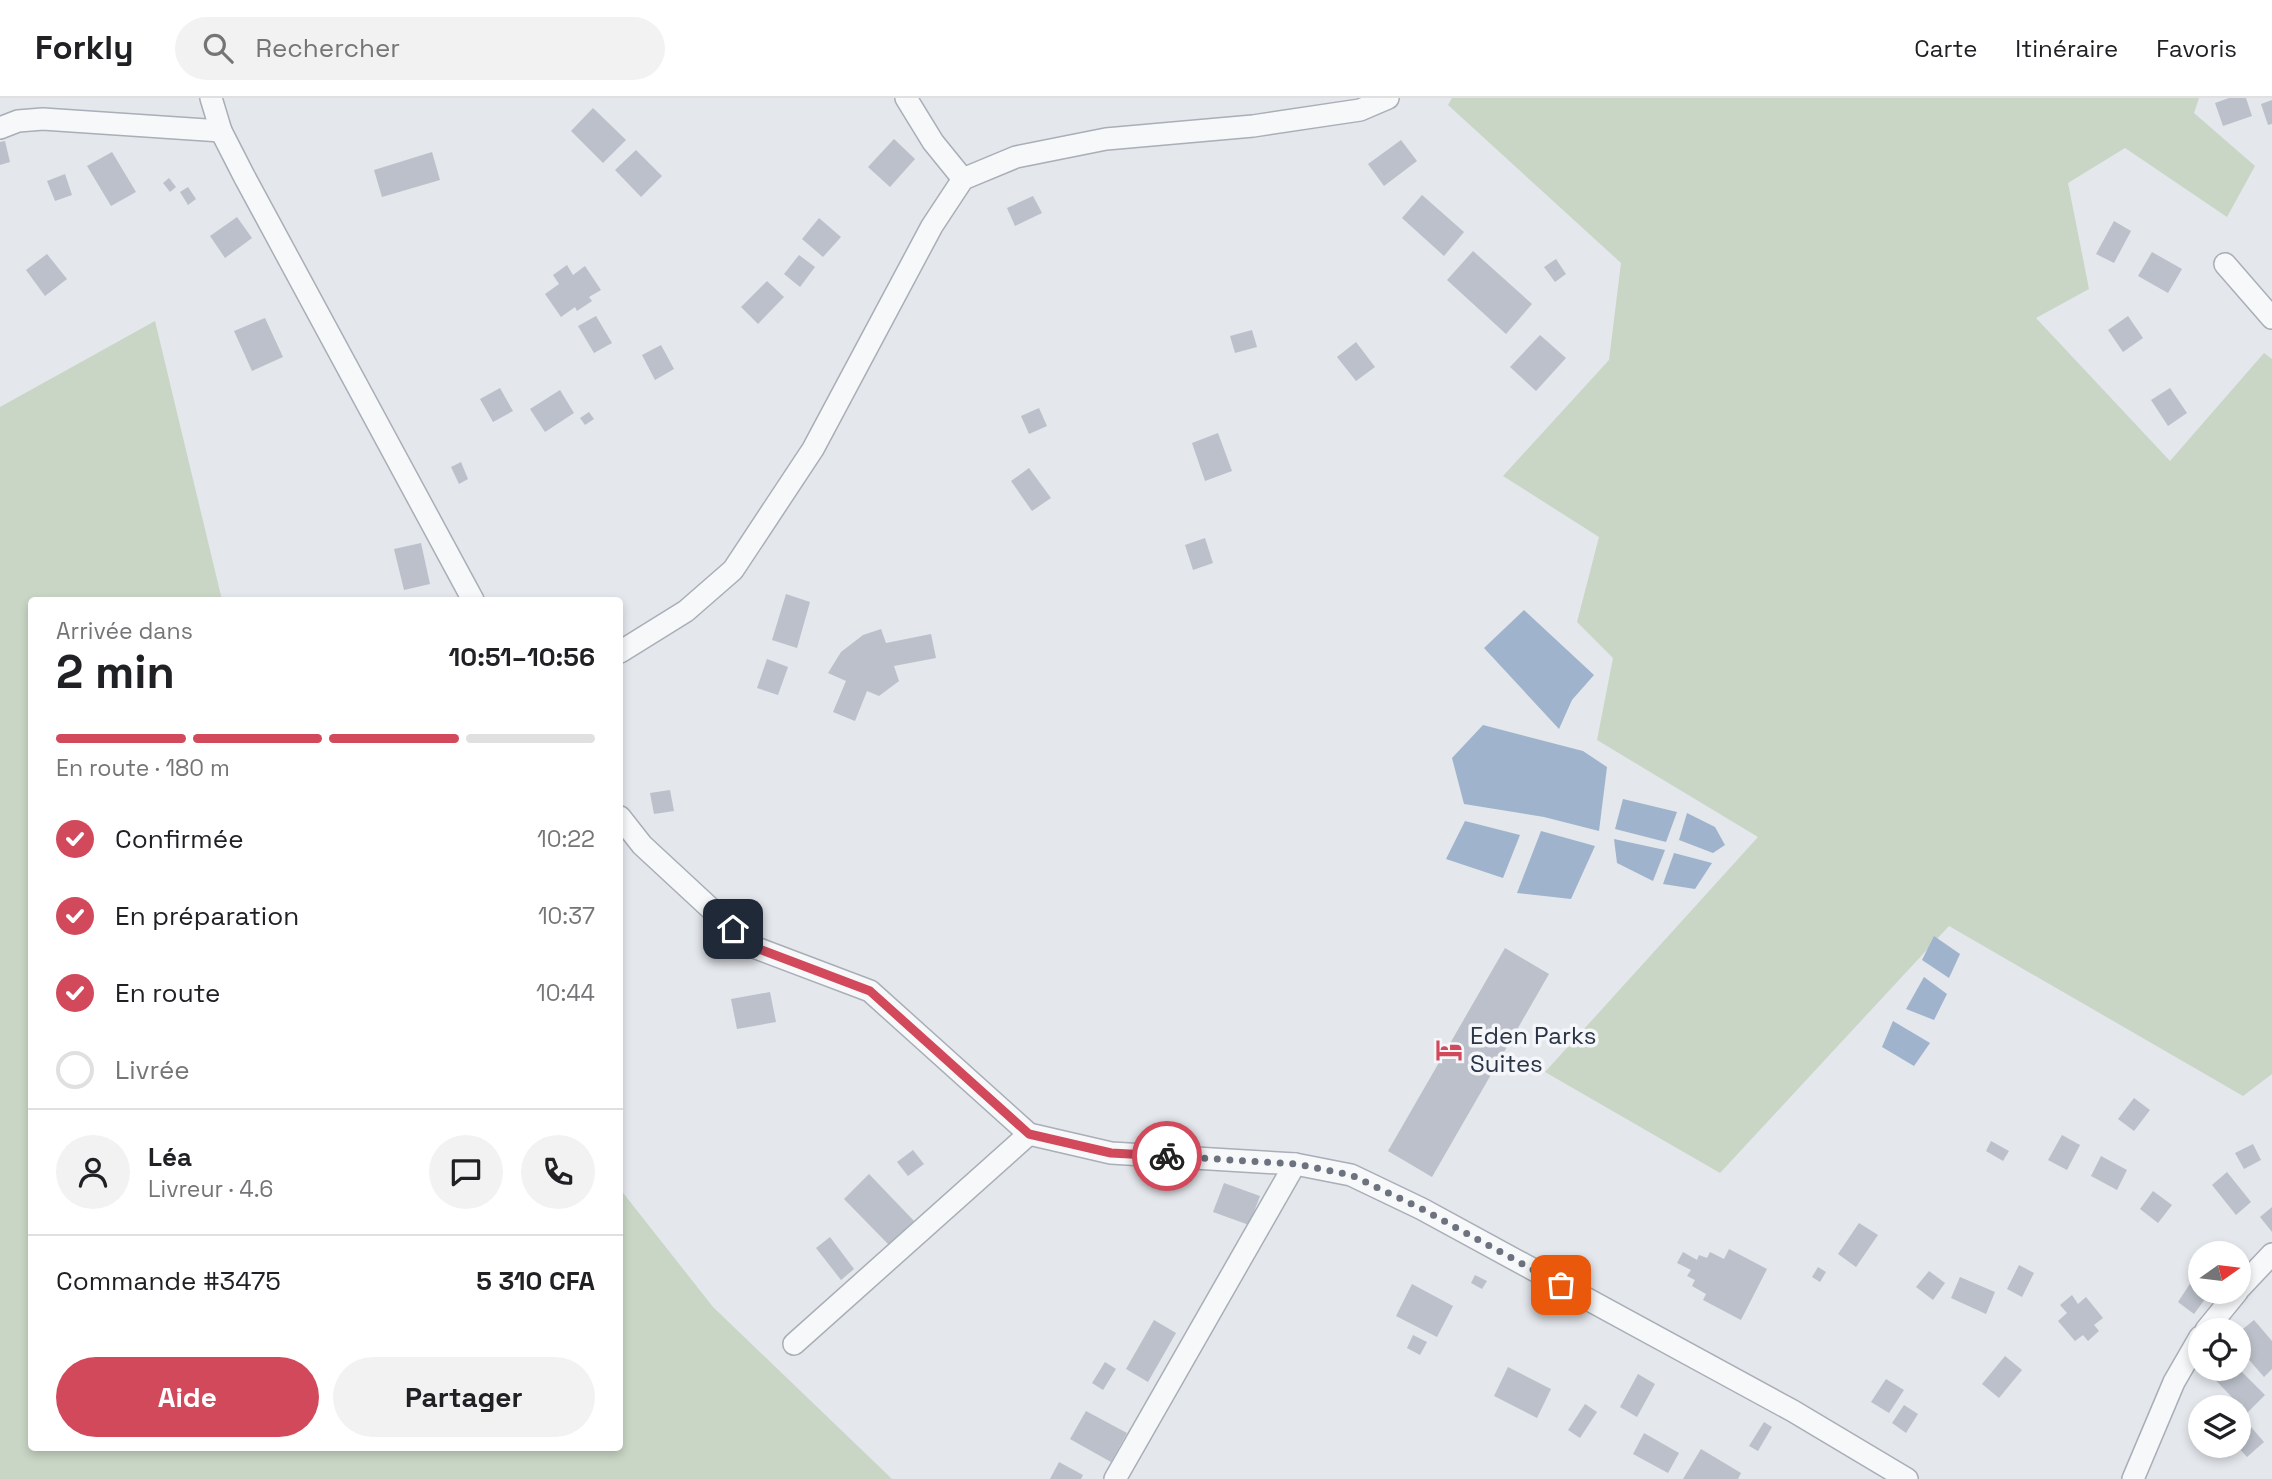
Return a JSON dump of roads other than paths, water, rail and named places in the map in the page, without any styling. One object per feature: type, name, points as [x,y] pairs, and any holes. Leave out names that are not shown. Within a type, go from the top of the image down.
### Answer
[{"type":"street","points":[[211,98],[221,131],[471,597]]},
{"type":"street","points":[[906,98],[933,142],[963,179]]},
{"type":"street","points":[[623,650],[686,611],[733,570],[813,449],[933,226],[963,179],[1016,157],[1106,139],[1253,126],[1360,110],[1388,98]]},
{"type":"street","points":[[0,128],[18,121],[43,119],[221,131]]},
{"type":"street","points":[[2225,264],[2272,318]]},
{"type":"street","points":[[623,821],[642,845],[751,946],[870,991],[1029,1134],[1111,1153],[1296,1164],[1351,1175],[1422,1209],[1793,1411],[1907,1479]]},
{"type":"street","points":[[794,1344],[1029,1134]]},
{"type":"street","points":[[1115,1479],[1296,1164]]},
{"type":"street","points":[[2251,1277],[2272,1254]]},
{"type":"street","points":[[2216,1318],[2227,1304]]},
{"type":"street","points":[[2133,1479],[2174,1382],[2188,1358]]},
{"type":"water","points":[[1524,610],[1594,675],[1572,700],[1559,729],[1484,648]]},
{"type":"water","points":[[1483,725],[1583,751],[1607,767],[1599,831],[1544,817],[1464,804],[1452,758]]},
{"type":"water","points":[[1623,799],[1677,812],[1666,842],[1615,829]]},
{"type":"water","points":[[1687,813],[1715,827],[1725,845],[1713,853],[1679,840]]},
{"type":"water","points":[[1465,821],[1520,835],[1503,878],[1446,859]]},
{"type":"water","points":[[1541,831],[1595,846],[1571,899],[1517,893]]},
{"type":"water","points":[[1614,839],[1665,850],[1653,881],[1617,863]]},
{"type":"water","points":[[1674,853],[1712,863],[1695,889],[1663,884]]},
{"type":"water","points":[[1934,936],[1960,954],[1949,978],[1922,960]]},
{"type":"water","points":[[1924,977],[1947,994],[1934,1020],[1906,1009]]},
{"type":"water","points":[[1893,1021],[1930,1043],[1914,1066],[1882,1047]]},
{"type":"place","name":"Eden Parks Suites","points":[[1449,1050]]}]
